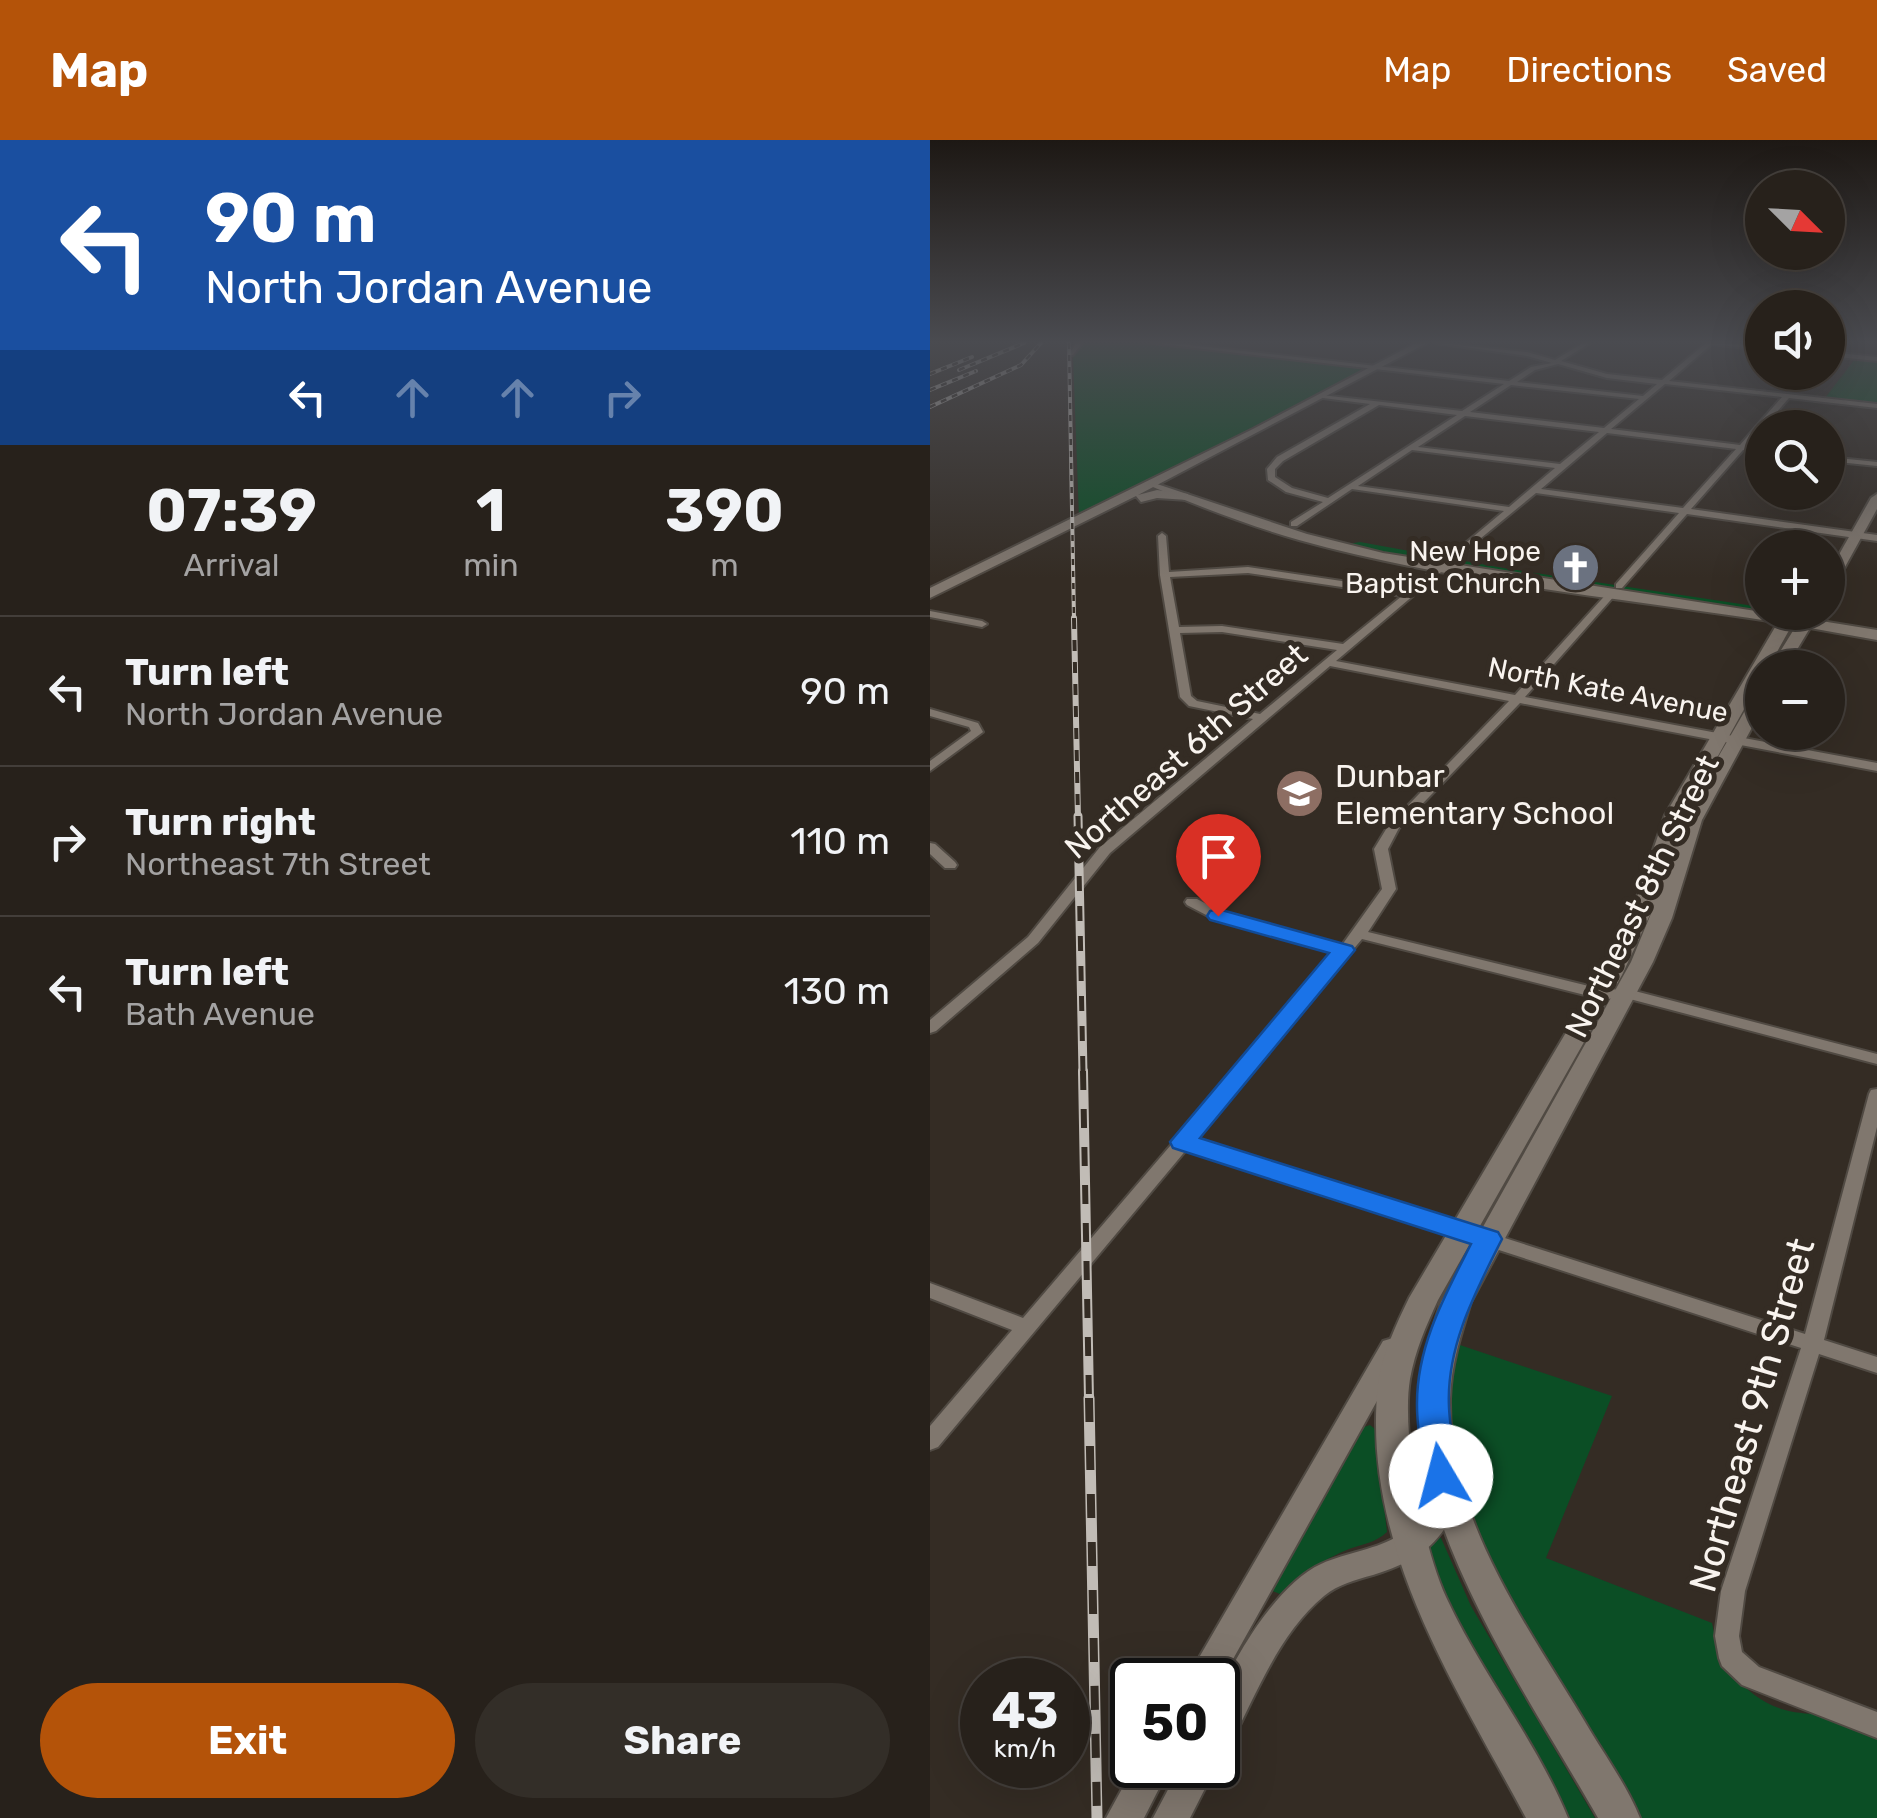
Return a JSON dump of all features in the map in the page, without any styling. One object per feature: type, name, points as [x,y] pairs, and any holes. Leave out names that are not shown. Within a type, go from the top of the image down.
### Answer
[{"type":"main road","points":[[930,594],[1163,482],[1276,421]]},
{"type":"main road","points":[[1845,544],[1877,477]]},
{"type":"main road","points":[[930,612],[1141,498],[1163,482]]},
{"type":"main road","points":[[1141,498],[1184,496]]},
{"type":"main road","points":[[1845,538],[1877,498]]},
{"type":"main road","points":[[1845,622],[1877,626]]},
{"type":"main road","points":[[1845,626],[1877,634]]},
{"type":"main road","name":"Northeast 8th Street","points":[[1475,1235],[1640,916],[1675,815],[1727,739],[1793,630]]},
{"type":"main road","name":"Northeast 8th Street","points":[[1475,1235],[1626,993],[1661,918],[1692,820],[1727,739],[1745,716]]},
{"type":"main road","points":[[1475,1235],[1412,1318],[1399,1359],[1393,1404],[1396,1468],[1410,1545],[1430,1602],[1548,1818]]},
{"type":"main road","points":[[1475,1235],[1438,1358],[1434,1431],[1447,1498],[1485,1586],[1620,1818]]},
{"type":"street","points":[[1330,501],[1281,487],[1271,478],[1271,469],[1280,459],[1345,421]]},
{"type":"street","points":[[1294,524],[1452,421]]},
{"type":"street","points":[[1529,421],[1743,448]]},
{"type":"street","name":"Northeast 6th Street","points":[[932,1024],[1033,940],[1105,850],[1616,421]]},
{"type":"street","points":[[930,1441],[1359,934],[1389,889],[1382,849],[1394,826],[1518,698],[1766,421]]},
{"type":"street","points":[[1412,448],[1562,468]]},
{"type":"street","points":[[1845,461],[1877,464]]},
{"type":"street","points":[[1163,482],[1184,496],[1308,538],[1745,608]]},
{"type":"street","points":[[1163,482],[1294,524],[1449,562]]},
{"type":"street","points":[[1352,487],[1511,510]]},
{"type":"street","points":[[1534,490],[1877,538]]},
{"type":"street","points":[[1162,536],[1186,697],[1194,704],[1263,718]]},
{"type":"street","points":[[1165,575],[1248,570],[1411,594]]},
{"type":"street","points":[[1616,589],[1745,604]]},
{"type":"street","points":[[930,612],[982,624]]},
{"type":"street","points":[[1176,630],[1222,629],[1346,648]]},
{"type":"street","name":"North Kate Avenue","points":[[1329,662],[1877,767]]},
{"type":"street","points":[[930,712],[974,725],[977,732],[930,767]]},
{"type":"street","points":[[930,847],[950,865]]},
{"type":"street","points":[[1192,902],[1218,916],[1344,950]]},
{"type":"street","points":[[1359,934],[1601,994],[1626,993],[1877,1059]]},
{"type":"street","name":"Northeast 9th Street","points":[[1877,1094],[1813,1344],[1733,1591],[1727,1636],[1731,1658],[1750,1676],[1877,1725]]},
{"type":"street","points":[[1183,1142],[1877,1365]]},
{"type":"street","points":[[930,1290],[1026,1327]]},
{"type":"street","points":[[1215,1658],[1412,1318]]},
{"type":"street","points":[[1240,1694],[1280,1623],[1309,1588],[1334,1572],[1410,1545],[1424,1533],[1447,1498]]},
{"type":"street","points":[[1124,1818],[1141,1788]]},
{"type":"street","points":[[1171,1818],[1187,1788]]},
{"type":"green space","points":[[1075,421],[1264,421],[1079,517]]},
{"type":"green space","points":[[1360,542],[1745,605],[1745,610],[1368,551],[1348,544]]},
{"type":"green space","points":[[1454,1343],[1612,1396],[1546,1558],[1712,1623],[1727,1665],[1757,1697],[1790,1711],[1831,1718],[1877,1737],[1877,1818],[1640,1818],[1499,1583],[1469,1520],[1457,1481],[1447,1405]]},
{"type":"green space","points":[[1370,1425],[1375,1429],[1387,1532],[1321,1563],[1280,1594],[1270,1590],[1361,1428]]},
{"type":"green space","points":[[1430,1537],[1441,1538],[1471,1606],[1595,1818],[1564,1818],[1438,1593],[1425,1544]]},
{"type":"railway","points":[[1070,421],[1074,620]]},
{"type":"railway","points":[[1074,618],[1078,819]]},
{"type":"railway","points":[[1078,816],[1083,1074]]},
{"type":"railway","points":[[1083,1071],[1089,1400]]},
{"type":"railway","points":[[1089,1398],[1097,1818]]},
{"type":"place","name":"New Hope Baptist Church","points":[[1576,567]]},
{"type":"place","name":"Dunbar Elementary School","points":[[1300,794]]},
{"type":"route","points":[[1218,916],[1344,950],[1183,1142],[1488,1239],[1448,1321],[1438,1358],[1433,1405],[1441,1476]]}]
